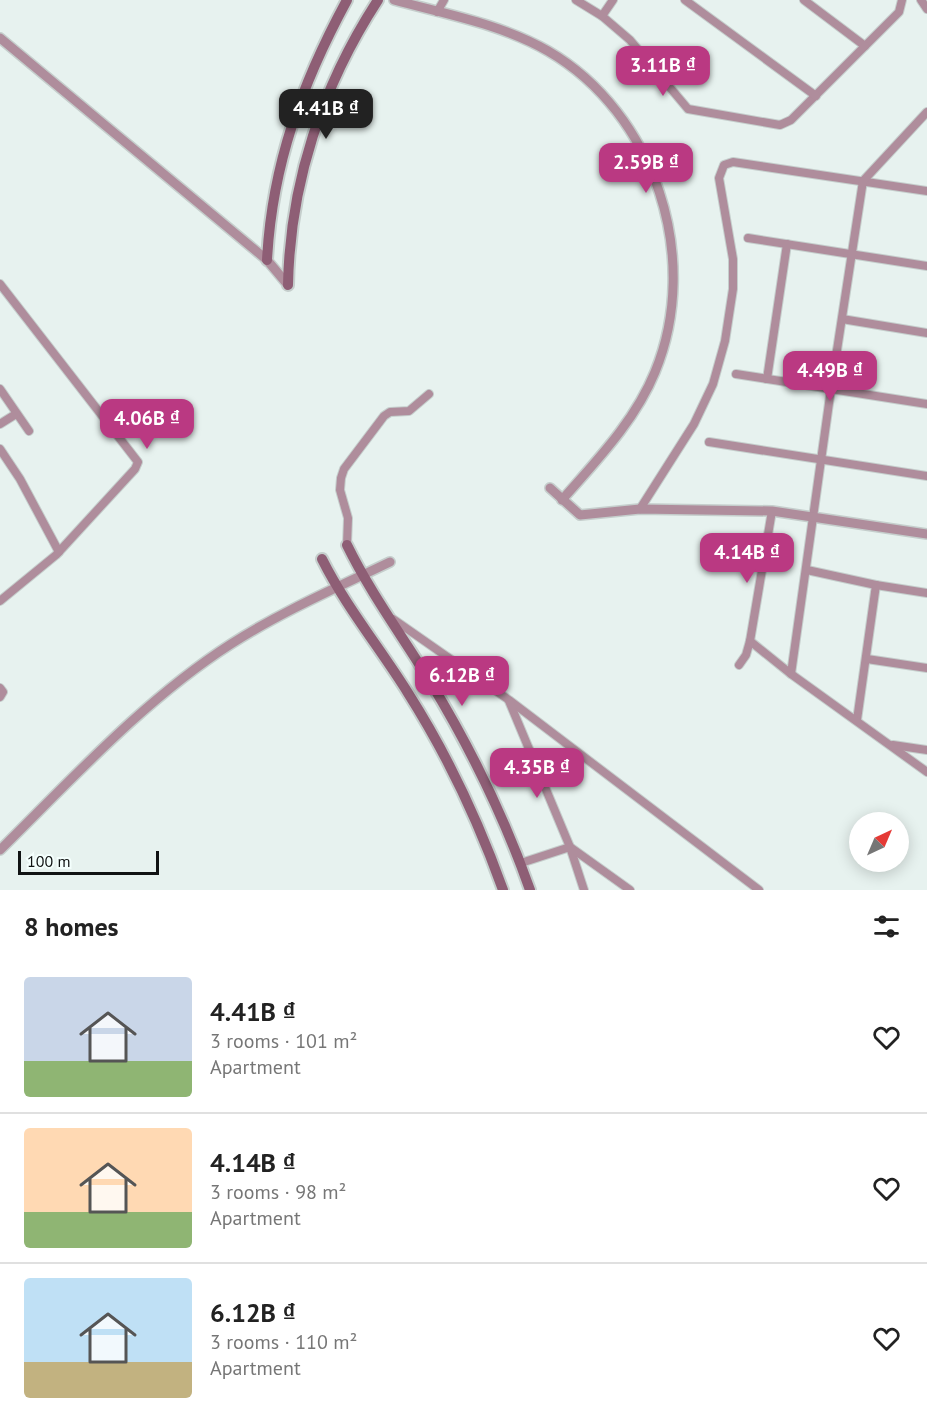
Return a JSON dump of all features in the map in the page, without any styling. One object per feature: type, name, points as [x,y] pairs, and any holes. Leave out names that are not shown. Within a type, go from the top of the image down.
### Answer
[{"type":"main road","points":[[267,260],[271,202],[288,131],[312,67],[347,0]]},
{"type":"main road","points":[[288,285],[293,225],[310,142],[334,79],[378,0]]},
{"type":"main road","points":[[347,545],[362,575],[430,681],[485,777],[530,890]]},
{"type":"main road","points":[[322,559],[336,587],[407,691],[450,764],[478,824],[503,890]]},
{"type":"street","points":[[393,0],[495,28],[539,46],[565,62],[594,86],[614,109],[647,158],[666,214],[673,257],[672,298],[655,373],[641,401],[620,432],[562,500]]},
{"type":"street","points":[[437,12],[444,0]]},
{"type":"street","points":[[576,0],[602,16],[630,40],[665,79],[684,106],[692,110],[780,125],[791,120],[899,12],[902,0]]},
{"type":"street","points":[[602,16],[613,0]]},
{"type":"street","points":[[685,0],[816,96]]},
{"type":"street","points":[[804,0],[865,46]]},
{"type":"street","points":[[921,0],[927,9]]},
{"type":"street","points":[[0,38],[267,260],[288,285]]},
{"type":"street","points":[[791,674],[863,181],[923,120],[927,112]]},
{"type":"street","points":[[640,509],[694,424],[713,384],[725,341],[733,289],[733,259],[719,178],[724,165],[733,162],[927,191]]},
{"type":"street","points":[[748,238],[927,266]]},
{"type":"street","points":[[766,379],[787,244]]},
{"type":"street","points":[[0,284],[137,458],[135,469],[59,552],[0,601]]},
{"type":"street","points":[[842,319],[927,333]]},
{"type":"street","points":[[736,375],[927,405]]},
{"type":"street","points":[[0,389],[29,431]]},
{"type":"street","points":[[347,545],[348,518],[340,484],[344,469],[384,416],[390,412],[409,411],[429,394]]},
{"type":"street","points":[[0,424],[16,414]]},
{"type":"street","points":[[709,442],[927,476]]},
{"type":"street","points":[[0,449],[59,552]]},
{"type":"street","points":[[550,488],[580,515],[640,509],[772,511],[813,515],[927,534]]},
{"type":"street","points":[[739,665],[746,655],[750,641],[772,511]]},
{"type":"street","points":[[0,850],[72,778],[166,692],[230,645],[336,587],[390,562]]},
{"type":"street","points":[[807,570],[927,593]]},
{"type":"street","points":[[857,720],[876,585]]},
{"type":"street","points":[[387,615],[508,700],[759,890]]},
{"type":"street","points":[[750,641],[791,674],[927,772]]},
{"type":"street","points":[[867,659],[927,668]]},
{"type":"street","points":[[0,688],[3,692],[0,698]]},
{"type":"street","points":[[508,700],[570,847],[584,890]]},
{"type":"street","points":[[891,745],[927,750]]},
{"type":"street","points":[[521,863],[570,847]]},
{"type":"street","points":[[570,847],[630,890]]}]
